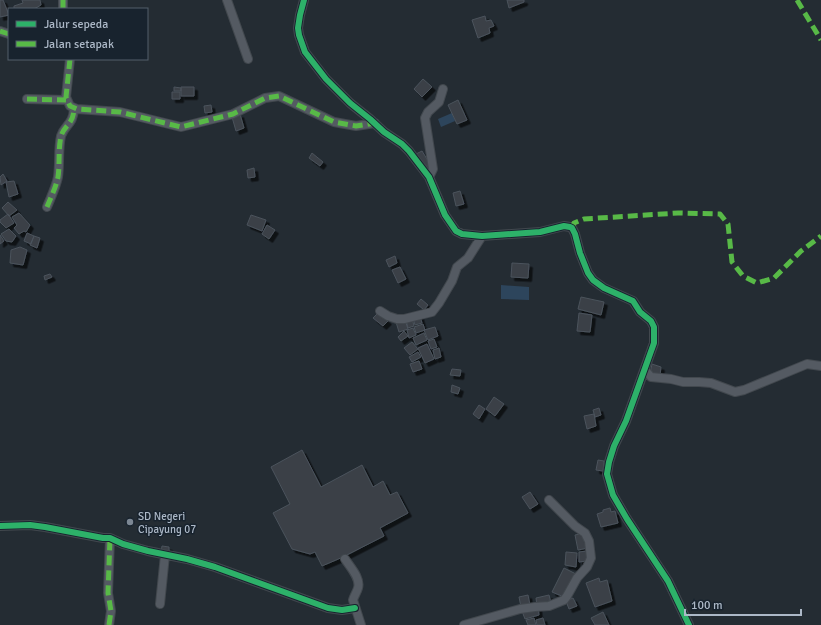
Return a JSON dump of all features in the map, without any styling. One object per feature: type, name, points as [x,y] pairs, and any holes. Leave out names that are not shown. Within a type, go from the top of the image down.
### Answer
[{"type":"street","points":[[227,0],[248,59]]},
{"type":"street","points":[[304,0],[298,28],[305,52],[326,79],[342,95],[384,132],[402,144],[409,151],[428,177],[445,215],[456,231],[462,234],[482,236],[540,232],[564,226],[572,228],[583,261],[593,280],[604,288],[633,300],[640,312],[651,321],[654,327],[654,343],[626,421],[608,462],[607,474],[613,495],[668,581],[689,625]]},
{"type":"street","points":[[70,60],[66,100],[74,109],[120,112],[181,127],[233,114],[265,98],[279,96],[334,122],[356,126],[375,123]]},
{"type":"street","points":[[428,177],[433,168],[425,118],[428,112],[439,102],[443,89]]},
{"type":"street","points":[[27,99],[66,100]]},
{"type":"street","points":[[47,207],[58,178],[61,136],[73,119],[74,109]]},
{"type":"street","points":[[380,311],[397,319],[404,319],[432,312],[439,304],[452,281],[457,267],[470,255],[482,236]]},
{"type":"street","points":[[645,370],[651,377],[683,382],[711,383],[735,392],[744,390],[807,364],[821,366]]},
{"type":"street","points":[[464,625],[520,609],[549,606],[564,600],[577,578],[587,567],[591,558],[589,541],[585,533],[549,500]]},
{"type":"street","points":[[0,526],[38,526],[110,538],[123,544],[215,566],[328,608],[342,610],[354,608]]},
{"type":"street","points":[[109,625],[110,611],[108,593],[110,538]]},
{"type":"street","points":[[160,604],[165,555]]},
{"type":"street","points":[[345,559],[355,574],[359,587],[353,600],[354,608],[361,625]]},
{"type":"water","points":[[452,113],[455,121],[441,127],[438,119]]},
{"type":"water","points":[[501,285],[529,287],[529,300],[501,299]]},
{"type":"building","points":[[0,0],[3,0],[8,15],[0,17]]},
{"type":"building","points":[[22,0],[40,0],[41,5],[36,8],[14,8],[14,6],[23,3]]},
{"type":"building","points":[[507,0],[524,0],[524,2],[509,8]]},
{"type":"building","points":[[485,16],[486,21],[491,20],[494,26],[489,28],[490,33],[478,38],[472,20]]},
{"type":"building","points":[[423,79],[432,87],[422,97],[414,89]]},
{"type":"building","points":[[174,87],[181,88],[181,91],[174,91]]},
{"type":"building","points":[[181,87],[194,87],[194,96],[181,96]]},
{"type":"building","points":[[172,92],[180,92],[180,99],[172,99]]},
{"type":"building","points":[[458,100],[467,120],[457,124],[448,105]]},
{"type":"building","points":[[211,105],[212,112],[205,113],[204,106]]},
{"type":"building","points":[[240,114],[244,128],[236,131],[232,117]]},
{"type":"building","points":[[422,151],[430,164],[425,168],[416,154]]},
{"type":"building","points":[[312,153],[323,162],[320,166],[309,158]]},
{"type":"building","points":[[254,168],[255,177],[248,178],[247,170]]},
{"type":"building","points":[[3,174],[7,181],[1,185],[0,177]]},
{"type":"building","points":[[14,181],[18,194],[9,197],[6,182]]},
{"type":"building","points":[[460,191],[464,204],[456,206],[453,193]]},
{"type":"building","points":[[8,202],[17,210],[9,216],[2,208]]},
{"type":"building","points":[[19,213],[30,225],[26,232],[24,231],[19,234],[14,228],[17,225],[12,217]]},
{"type":"building","points":[[8,214],[14,223],[6,228],[0,220]]},
{"type":"building","points":[[251,215],[266,220],[262,231],[247,225]]},
{"type":"building","points":[[267,225],[275,230],[269,239],[262,234]]},
{"type":"building","points":[[9,229],[16,236],[12,242],[6,241],[1,234]]},
{"type":"building","points":[[27,233],[34,236],[31,244],[24,241]]},
{"type":"building","points":[[0,235],[4,241],[0,244]]},
{"type":"building","points":[[34,236],[40,238],[37,248],[30,245]]},
{"type":"building","points":[[20,247],[27,250],[23,265],[10,263],[11,250]]},
{"type":"building","points":[[395,256],[397,263],[389,267],[386,260]]},
{"type":"building","points":[[512,263],[529,264],[528,278],[511,277]]},
{"type":"building","points":[[400,267],[406,279],[398,283],[392,270]]},
{"type":"building","points":[[50,274],[52,277],[45,280],[44,276]]},
{"type":"building","points":[[581,297],[604,302],[601,315],[578,309]]},
{"type":"building","points":[[421,299],[428,305],[424,310],[417,304]]},
{"type":"building","points":[[378,313],[388,321],[383,326],[373,318]]},
{"type":"building","points":[[579,313],[592,315],[590,332],[577,331]]},
{"type":"building","points":[[420,316],[422,323],[415,325],[413,318]]},
{"type":"building","points":[[412,318],[414,326],[408,328],[406,320]]},
{"type":"building","points":[[405,320],[408,329],[399,332],[396,322]]},
{"type":"building","points":[[423,324],[425,330],[416,333],[414,327]]},
{"type":"building","points":[[435,327],[438,336],[428,340],[424,330]]},
{"type":"building","points":[[413,328],[416,335],[409,338],[407,330]]},
{"type":"building","points":[[404,331],[408,336],[401,341],[398,337]]},
{"type":"building","points":[[424,333],[427,340],[416,345],[413,338]]},
{"type":"building","points":[[434,339],[437,347],[431,349],[428,341]]},
{"type":"building","points":[[412,342],[418,349],[410,355],[404,348]]},
{"type":"building","points":[[427,344],[434,359],[425,363],[418,348]]},
{"type":"building","points":[[439,348],[441,357],[435,359],[433,350]]},
{"type":"building","points":[[418,352],[421,357],[412,362],[409,357]]},
{"type":"building","points":[[419,361],[422,369],[413,372],[410,364]]},
{"type":"building","points":[[652,364],[661,367],[660,375],[650,374]]},
{"type":"building","points":[[452,369],[461,370],[460,376],[450,375]]},
{"type":"building","points":[[452,385],[460,388],[458,394],[451,392]]},
{"type":"building","points":[[494,397],[504,404],[495,416],[486,409]]},
{"type":"building","points":[[479,405],[485,409],[479,419],[473,414]]},
{"type":"building","points":[[599,408],[601,415],[595,417],[593,410]]},
{"type":"building","points":[[594,414],[596,426],[587,429],[584,416]]},
{"type":"building","points":[[302,450],[321,487],[362,465],[373,487],[383,481],[390,495],[397,492],[408,513],[380,528],[384,536],[322,566],[315,552],[310,554],[292,549],[273,513],[290,504],[271,467]]},
{"type":"building","points":[[598,460],[604,461],[603,471],[596,470]]},
{"type":"building","points":[[530,492],[538,504],[530,509],[522,497]]},
{"type":"building","points":[[610,508],[611,512],[615,511],[618,523],[601,527],[597,514]]},
{"type":"building","points":[[584,533],[588,548],[578,550],[575,535]]},
{"type":"building","points":[[162,546],[169,547],[169,553],[161,552]]},
{"type":"building","points":[[587,551],[587,561],[579,562],[579,552]]},
{"type":"building","points":[[566,552],[577,553],[576,567],[565,565]]},
{"type":"building","points":[[564,568],[576,574],[564,597],[552,592]]},
{"type":"building","points":[[599,578],[600,582],[607,580],[612,601],[595,607],[586,583]]},
{"type":"building","points":[[528,595],[530,605],[521,607],[519,597]]},
{"type":"building","points":[[549,595],[551,603],[537,606],[536,598]]},
{"type":"building","points":[[573,598],[577,606],[569,609],[566,601]]},
{"type":"building","points":[[538,607],[539,615],[525,619],[522,611]]},
{"type":"building","points":[[603,612],[609,625],[595,625],[591,618]]},
{"type":"building","points":[[534,618],[536,625],[528,625],[526,620]]},
{"type":"building","points":[[543,618],[545,625],[537,625],[536,620]]},
{"type":"marked path","points":[[63,0],[63,8]]},
{"type":"marked path","points":[[797,0],[821,40]]},
{"type":"marked path","points":[[0,31],[8,34]]},
{"type":"marked path","points":[[70,60],[66,97],[70,106],[77,109],[120,112],[181,127],[233,114],[265,98],[279,96],[334,122],[356,126],[375,123]]},
{"type":"marked path","points":[[27,99],[66,100]]},
{"type":"marked path","points":[[47,207],[58,177],[61,136],[71,121],[74,109]]},
{"type":"marked path","points":[[572,228],[574,223],[584,219],[678,213],[720,214],[728,224],[732,262],[743,276],[757,283],[774,278],[801,251],[821,236]]},
{"type":"marked path","points":[[109,625],[111,611],[108,593],[110,538]]},
{"type":"cycle path","points":[[304,0],[298,28],[305,52],[326,79],[350,103],[409,151],[429,177],[445,215],[456,231],[462,234],[482,236],[540,232],[564,226],[570,227],[575,234],[580,253],[588,273],[593,280],[604,288],[633,301],[640,312],[651,321],[654,327],[654,343],[626,421],[614,446],[607,474],[613,495],[668,581],[689,625]]},
{"type":"cycle path","points":[[0,526],[30,525],[110,538],[123,544],[148,551],[187,559],[215,567],[328,608],[342,610],[355,608]]},
{"type":"place","name":"SD Negeri Cipayung 07","points":[[130,522]]}]
